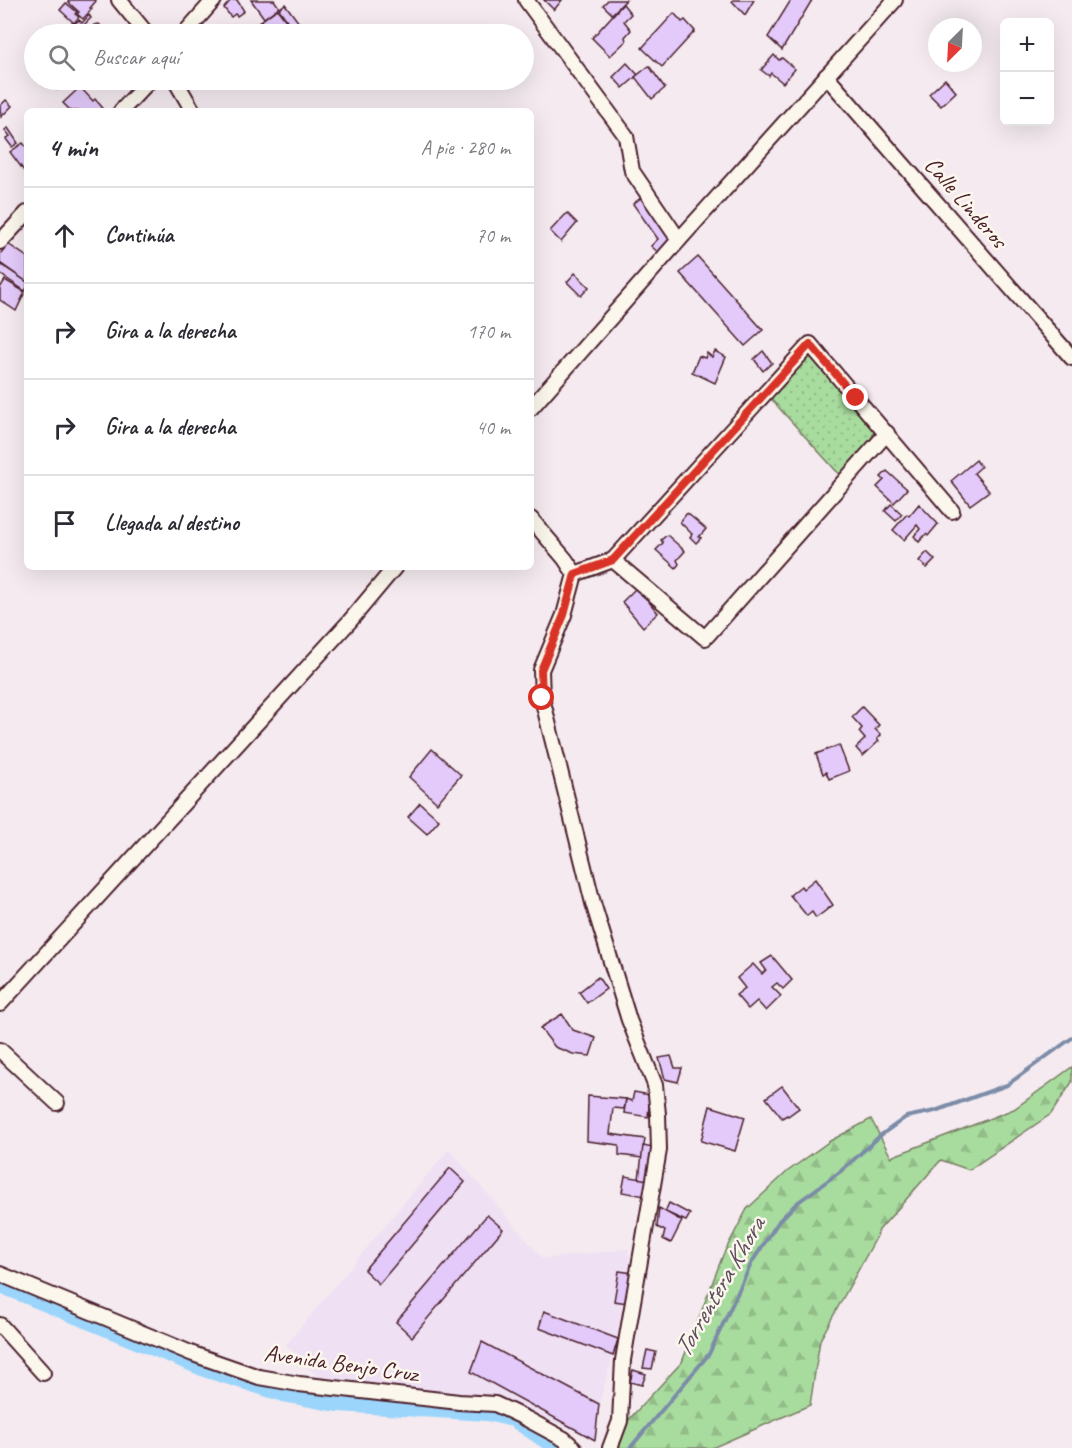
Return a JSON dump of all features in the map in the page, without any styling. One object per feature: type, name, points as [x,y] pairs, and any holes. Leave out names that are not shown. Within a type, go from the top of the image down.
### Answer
[{"type":"street","points":[[119,0],[139,24]]},
{"type":"street","points":[[193,24],[214,0]]},
{"type":"street","points":[[526,0],[626,136],[632,171],[680,240]]},
{"type":"street","points":[[534,405],[895,0]]},
{"type":"street","name":"Calle Linderos","points":[[826,76],[1072,358]]},
{"type":"street","points":[[124,108],[141,90]]},
{"type":"street","points":[[181,90],[191,108]]},
{"type":"street","points":[[0,242],[24,216]]},
{"type":"street","points":[[575,574],[613,560],[810,344],[952,510]]},
{"type":"street","points":[[613,560],[705,638],[887,433]]},
{"type":"street","points":[[534,523],[575,574],[564,615],[541,670],[542,698],[593,903],[629,1020],[654,1085],[658,1114],[659,1150],[623,1360],[620,1421],[610,1448]]},
{"type":"street","points":[[0,1004],[349,622],[392,570]]},
{"type":"street","points":[[0,1050],[57,1103]]},
{"type":"street","name":"Avenida Benjo Cruz","points":[[0,1274],[193,1354],[259,1377],[299,1384],[495,1404],[564,1439],[574,1448]]},
{"type":"street","points":[[0,1325],[43,1372]]},
{"type":"shaded area","points":[[449,1149],[543,1259],[628,1249],[633,1273],[628,1303],[599,1404],[595,1440],[505,1400],[321,1380],[286,1345]]},
{"type":"green space","points":[[806,358],[814,358],[872,425],[874,432],[871,439],[840,475],[770,398]]},
{"type":"green space","points":[[1072,1067],[1072,1082],[1051,1114],[969,1170],[941,1160],[879,1230],[820,1340],[810,1405],[712,1448],[618,1448],[620,1429],[682,1362],[723,1255],[747,1209],[788,1171],[830,1141],[871,1119],[891,1157],[1014,1109]]},
{"type":"building","points":[[70,0],[96,1],[83,19],[68,2]]},
{"type":"building","points":[[231,0],[237,0],[244,11],[237,16],[235,14],[231,17],[224,8]]},
{"type":"building","points":[[251,0],[274,0],[279,7],[264,18]]},
{"type":"building","points":[[544,0],[562,0],[554,10]]},
{"type":"building","points":[[608,0],[626,0],[612,14],[603,5]]},
{"type":"building","points":[[733,0],[754,0],[745,15]]},
{"type":"building","points":[[791,0],[812,0],[782,50],[768,37]]},
{"type":"building","points":[[66,3],[77,12],[75,14],[79,17],[74,23],[60,10]]},
{"type":"building","points":[[285,4],[300,24],[288,24],[279,9]]},
{"type":"building","points":[[623,4],[631,14],[624,21],[631,30],[625,37],[626,41],[610,56],[592,38]]},
{"type":"building","points":[[277,9],[287,22],[285,24],[257,24]]},
{"type":"building","points":[[674,13],[682,22],[685,20],[695,31],[662,67],[642,48]]},
{"type":"building","points":[[89,15],[91,18],[85,24],[74,24],[79,20],[82,23]]},
{"type":"building","points":[[774,55],[779,60],[782,58],[795,69],[783,83],[771,73],[769,76],[761,70]]},
{"type":"building","points":[[627,63],[638,75],[623,88],[613,77]]},
{"type":"building","points":[[649,66],[665,88],[652,99],[635,77]]},
{"type":"building","points":[[945,79],[956,92],[941,106],[929,94]]},
{"type":"building","points":[[77,90],[83,90],[102,107],[68,108],[63,103]]},
{"type":"building","points":[[6,100],[12,106],[1,117],[0,106]]},
{"type":"building","points":[[8,128],[18,143],[12,147],[6,139],[10,136],[5,130]]},
{"type":"building","points":[[24,144],[24,171],[10,152]]},
{"type":"building","points":[[642,197],[674,239],[661,255],[651,246],[658,239],[633,204]]},
{"type":"building","points":[[567,213],[577,223],[561,242],[550,231]]},
{"type":"building","points":[[8,244],[24,255],[24,280],[0,263],[0,254]]},
{"type":"building","points":[[698,257],[763,330],[745,346],[680,273]]},
{"type":"building","points":[[0,264],[24,280],[24,290],[0,274]]},
{"type":"building","points":[[575,273],[589,287],[581,296],[567,282]]},
{"type":"building","points":[[5,280],[24,291],[16,311],[0,300],[0,288]]},
{"type":"building","points":[[715,351],[726,357],[715,383],[692,372],[699,356],[705,358],[707,353],[712,357]]},
{"type":"building","points":[[763,351],[772,363],[763,371],[754,359]]},
{"type":"building","points":[[976,460],[981,467],[974,473],[989,491],[970,505],[951,481]]},
{"type":"building","points":[[887,471],[907,489],[894,503],[877,487],[884,480],[881,477]]},
{"type":"building","points":[[891,504],[902,514],[896,521],[885,511]]},
{"type":"building","points":[[919,504],[938,524],[928,536],[926,534],[919,542],[914,536],[920,529],[917,525],[904,540],[893,530]]},
{"type":"building","points":[[687,513],[706,529],[696,543],[690,537],[692,534],[680,522]]},
{"type":"building","points":[[667,535],[685,551],[677,560],[679,564],[676,568],[656,550],[663,543],[661,540]]},
{"type":"building","points":[[927,552],[935,560],[927,568],[919,561]]},
{"type":"building","points":[[637,587],[658,613],[643,627],[622,602]]},
{"type":"building","points":[[862,707],[879,725],[875,729],[881,735],[877,739],[879,741],[863,756],[856,748],[865,739],[859,732],[862,728],[852,717]]},
{"type":"building","points":[[839,745],[849,771],[829,779],[826,772],[823,774],[816,754]]},
{"type":"building","points":[[432,749],[461,775],[437,803],[409,777]]},
{"type":"building","points":[[420,803],[439,820],[427,834],[408,817]]},
{"type":"building","points":[[815,879],[833,905],[816,918],[812,912],[807,916],[790,895],[801,886],[803,889]]},
{"type":"building","points":[[772,956],[792,980],[783,989],[777,983],[772,987],[781,996],[766,1011],[757,1001],[748,1009],[736,995],[745,988],[737,978],[753,964],[762,974],[766,970],[761,963]]},
{"type":"building","points":[[598,977],[606,989],[587,1003],[579,992]]},
{"type":"building","points":[[562,1014],[573,1030],[596,1038],[590,1056],[573,1054],[555,1047],[540,1028]]},
{"type":"building","points":[[671,1056],[675,1068],[682,1068],[678,1082],[665,1079],[659,1058]]},
{"type":"building","points":[[782,1086],[799,1108],[782,1118],[766,1098]]},
{"type":"building","points":[[634,1092],[650,1095],[648,1117],[624,1113],[626,1099],[632,1101]]},
{"type":"building","points":[[588,1096],[626,1099],[624,1109],[613,1108],[610,1134],[645,1139],[642,1158],[619,1155],[619,1145],[587,1141]]},
{"type":"building","points":[[710,1106],[745,1117],[735,1151],[701,1141]]},
{"type":"building","points":[[643,1146],[653,1148],[648,1180],[639,1179]]},
{"type":"building","points":[[450,1168],[465,1182],[379,1284],[364,1270]]},
{"type":"building","points":[[625,1176],[648,1180],[645,1196],[622,1192]]},
{"type":"building","points":[[669,1203],[690,1214],[686,1221],[665,1212]]},
{"type":"building","points":[[659,1208],[682,1221],[671,1243],[663,1239],[665,1231],[657,1227]]},
{"type":"building","points":[[487,1215],[503,1229],[412,1337],[396,1322]]},
{"type":"building","points":[[619,1271],[633,1273],[628,1303],[614,1301]]},
{"type":"building","points":[[544,1311],[618,1339],[613,1356],[539,1328]]},
{"type":"building","points":[[482,1342],[599,1404],[595,1440],[471,1372]]},
{"type":"building","points":[[647,1350],[656,1352],[652,1369],[643,1368]]},
{"type":"building","points":[[633,1370],[646,1374],[642,1385],[630,1382]]},
{"type":"waterway","name":"Torrentera Khora","points":[[630,1448],[709,1354],[752,1262],[779,1221],[797,1203],[841,1171],[881,1135],[906,1117],[935,1111],[1007,1085],[1072,1038]]},
{"type":"waterway","points":[[0,1286],[207,1371],[284,1395],[338,1405],[487,1414],[513,1420],[552,1448]]},
{"type":"route","points":[[542,698],[541,670],[564,615],[575,574],[613,560],[810,344],[856,398]]}]
